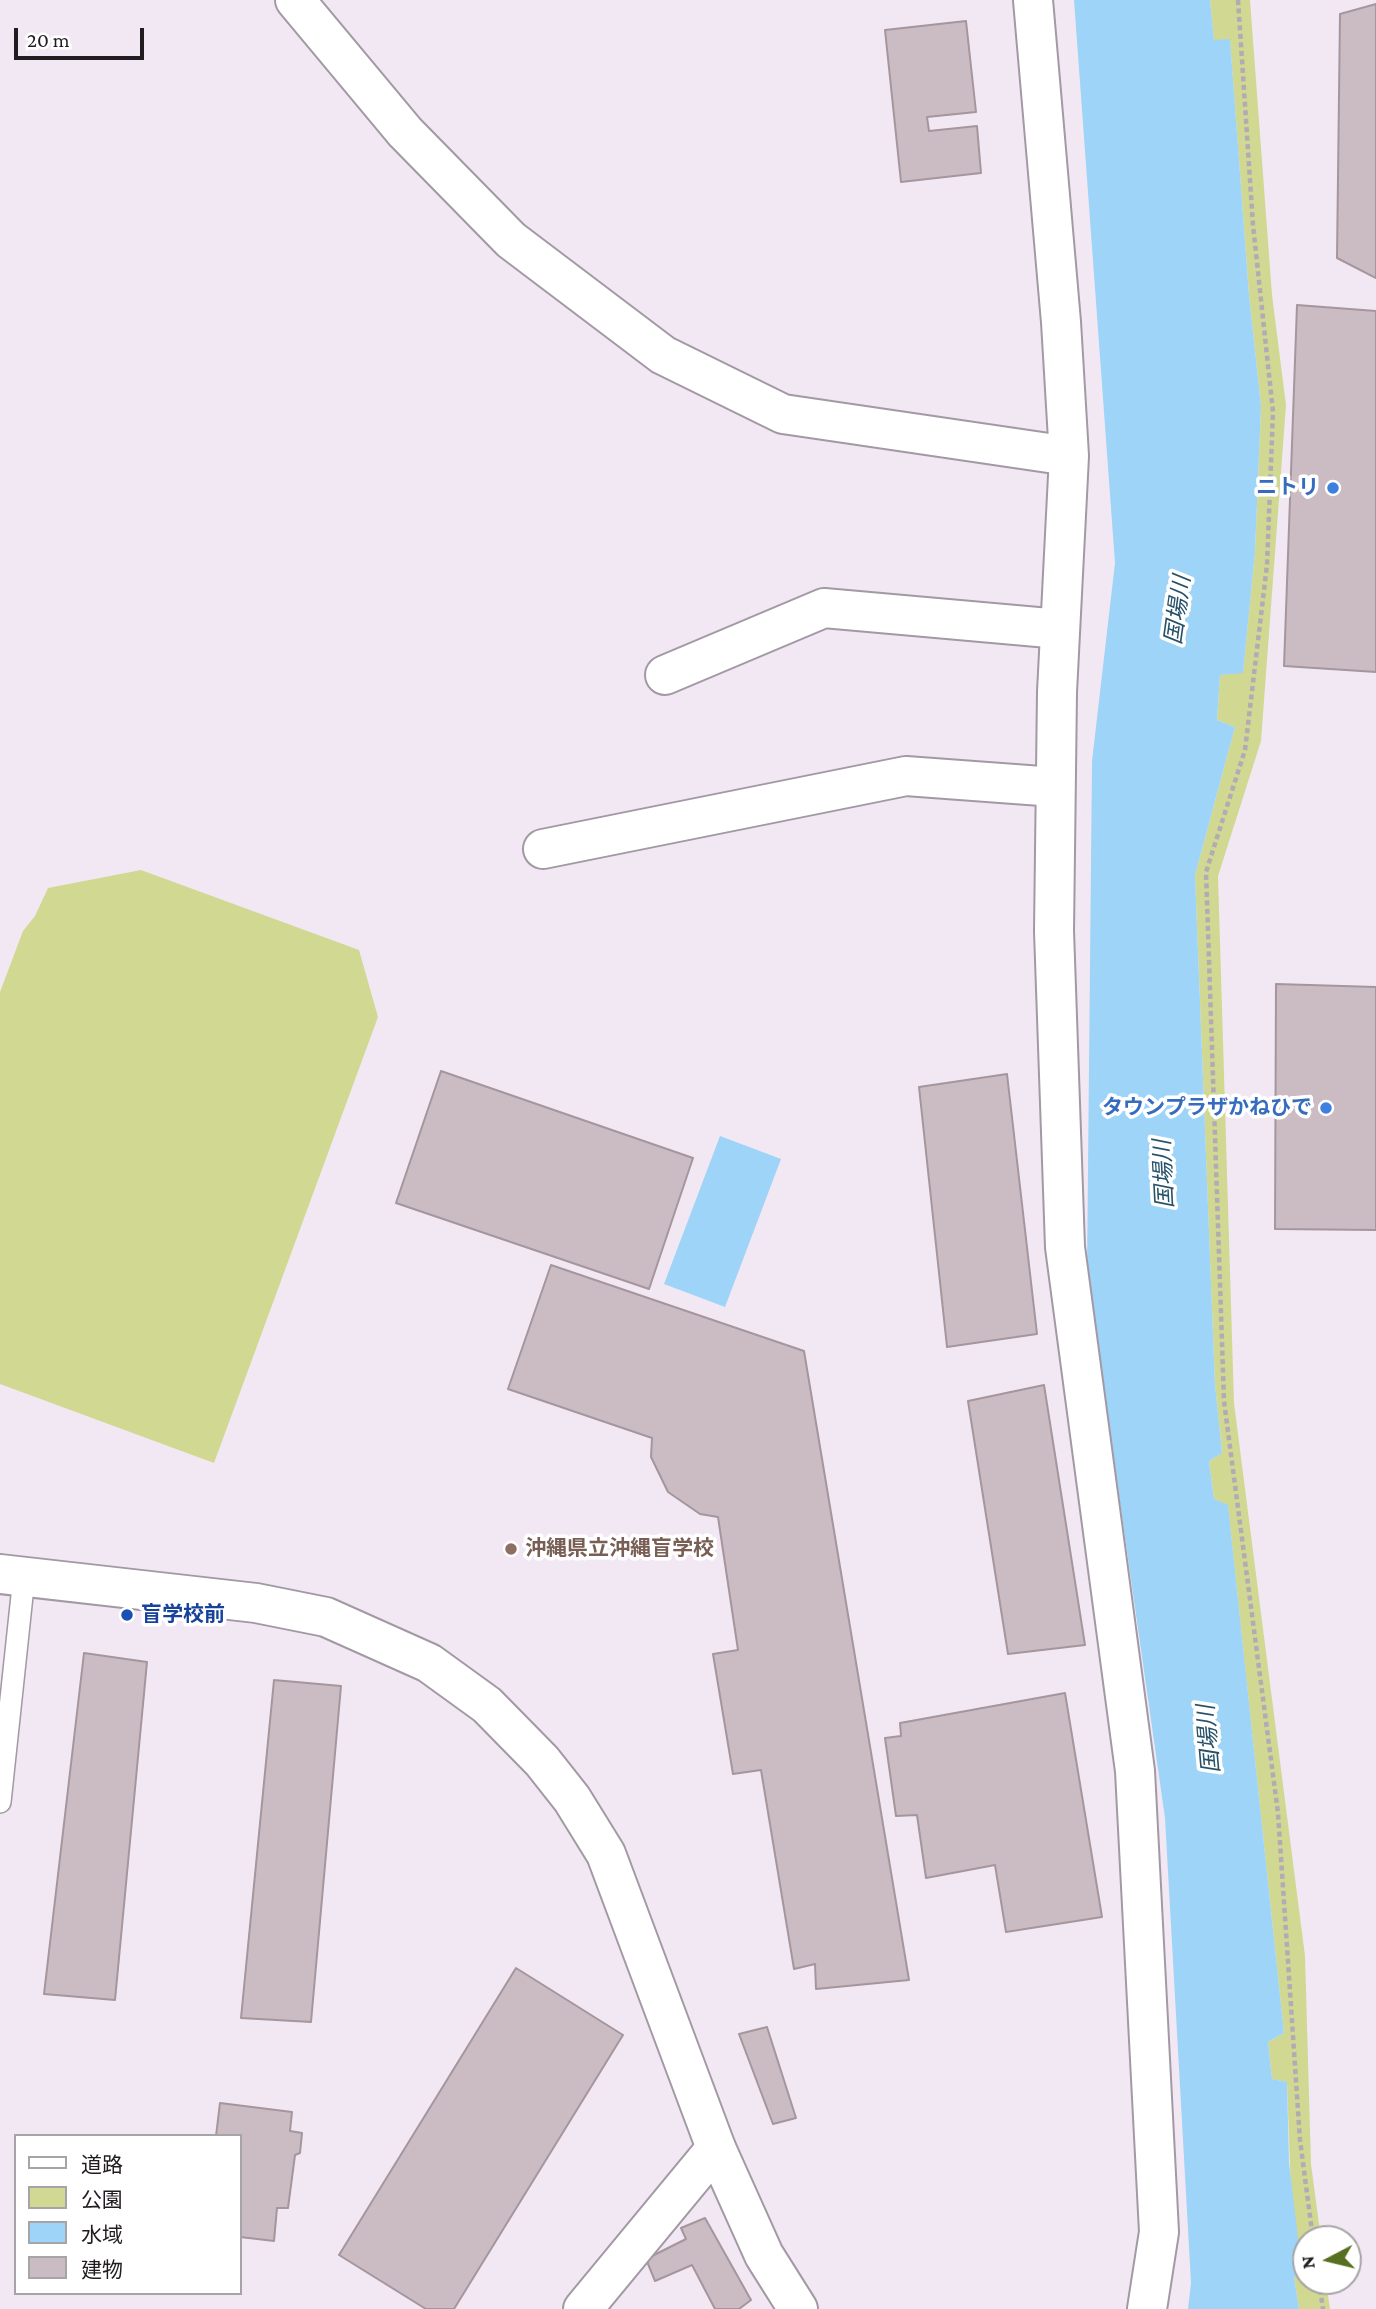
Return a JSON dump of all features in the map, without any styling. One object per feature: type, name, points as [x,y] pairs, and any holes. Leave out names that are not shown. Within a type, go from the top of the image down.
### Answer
[{"type":"street","points":[[296,0],[405,132],[511,240],[663,355],[783,414],[1069,456]]},
{"type":"street","points":[[1032,0],[1061,322],[1069,456],[1055,786],[1054,931],[1065,1247],[1135,1771],[1159,2232],[1147,2309]]},
{"type":"street","points":[[665,675],[824,608],[1060,629]]},
{"type":"street","points":[[543,849],[906,776],[1055,786]]},
{"type":"street","points":[[12,1575],[256,1603],[326,1618],[429,1663],[487,1705],[542,1761],[572,1799],[606,1854],[716,2148],[764,2255],[798,2309]]},
{"type":"street","points":[[583,2309],[716,2148]]},
{"type":"lane","points":[[0,1802],[12,1575]]},
{"type":"path","points":[[1238,0],[1253,225],[1273,412],[1267,565],[1245,750],[1206,872],[1206,886],[1224,1402],[1278,1814],[1300,2140],[1311,2225]]},
{"type":"green space","points":[[1210,0],[1250,0],[1272,295],[1286,405],[1261,741],[1218,876],[1234,1403],[1305,1956],[1311,2164],[1319,2225],[1292,2225],[1287,2082],[1272,2079],[1268,2042],[1284,2033],[1228,1506],[1214,1499],[1209,1461],[1222,1453],[1215,1385],[1195,875],[1235,727],[1217,720],[1220,675],[1243,672],[1255,552],[1261,406],[1249,295],[1230,40],[1214,41]]},
{"type":"green space","points":[[141,870],[359,950],[378,1017],[214,1463],[0,1384],[0,992],[23,931],[35,916],[48,888]]},
{"type":"green space","points":[[1297,2295],[1328,2295],[1330,2309],[1299,2309]]},
{"type":"water","name":"国場川","points":[[1074,0],[1210,0],[1214,40],[1230,39],[1249,295],[1261,406],[1255,552],[1243,673],[1220,675],[1217,720],[1235,727],[1195,875],[1215,1385],[1222,1453],[1209,1461],[1214,1499],[1228,1505],[1284,2033],[1268,2042],[1272,2079],[1287,2082],[1289,2162],[1296,2225],[1292,2225],[1292,2295],[1297,2295],[1299,2309],[1188,2309],[1191,2283],[1165,1818],[1087,1271],[1092,761],[1115,563]]},
{"type":"water","points":[[720,1136],[781,1159],[725,1307],[664,1284]]},
{"type":"building","points":[[1376,4],[1376,278],[1337,258],[1340,14]]},
{"type":"building","points":[[966,21],[976,112],[927,117],[929,131],[977,126],[981,173],[901,182],[885,30]]},
{"type":"building","name":"ニトリ","points":[[1297,305],[1376,311],[1376,672],[1284,666]]},
{"type":"building","name":"タウンプラザかねひで","points":[[1276,984],[1376,987],[1376,1230],[1275,1229]]},
{"type":"building","points":[[441,1071],[693,1158],[649,1289],[396,1203]]},
{"type":"building","points":[[1007,1074],[1037,1334],[947,1347],[919,1087]]},
{"type":"building","points":[[551,1265],[804,1351],[909,1980],[816,1989],[815,1964],[794,1969],[761,1770],[733,1774],[713,1654],[738,1650],[718,1517],[700,1514],[668,1492],[651,1457],[652,1438],[508,1389]]},
{"type":"building","points":[[1044,1385],[1085,1645],[1008,1654],[968,1401]]},
{"type":"building","points":[[84,1653],[147,1662],[115,2000],[44,1994]]},
{"type":"building","points":[[274,1680],[341,1686],[311,2022],[241,2018]]},
{"type":"building","points":[[1065,1693],[1102,1917],[1006,1932],[995,1865],[926,1878],[917,1815],[896,1816],[885,1738],[901,1736],[900,1723]]},
{"type":"building","points":[[516,1968],[623,2035],[454,2309],[426,2309],[339,2255]]},
{"type":"building","points":[[767,2027],[796,2118],[773,2124],[739,2034]]},
{"type":"building","points":[[220,2103],[292,2112],[290,2131],[302,2133],[300,2153],[295,2155],[288,2208],[277,2208],[274,2241],[242,2237],[242,2134],[216,2134]]},
{"type":"building","points":[[705,2218],[751,2300],[739,2309],[715,2309],[692,2265],[655,2281],[646,2259],[686,2239],[681,2228]]},
{"type":"place","name":"ニトリ","points":[[1333,488]]},
{"type":"place","name":"タウンプラザかねひで","points":[[1326,1108]]},
{"type":"place","name":"沖縄県立沖縄盲学校","points":[[511,1549]]},
{"type":"place","name":"盲学校前","points":[[127,1615]]}]
